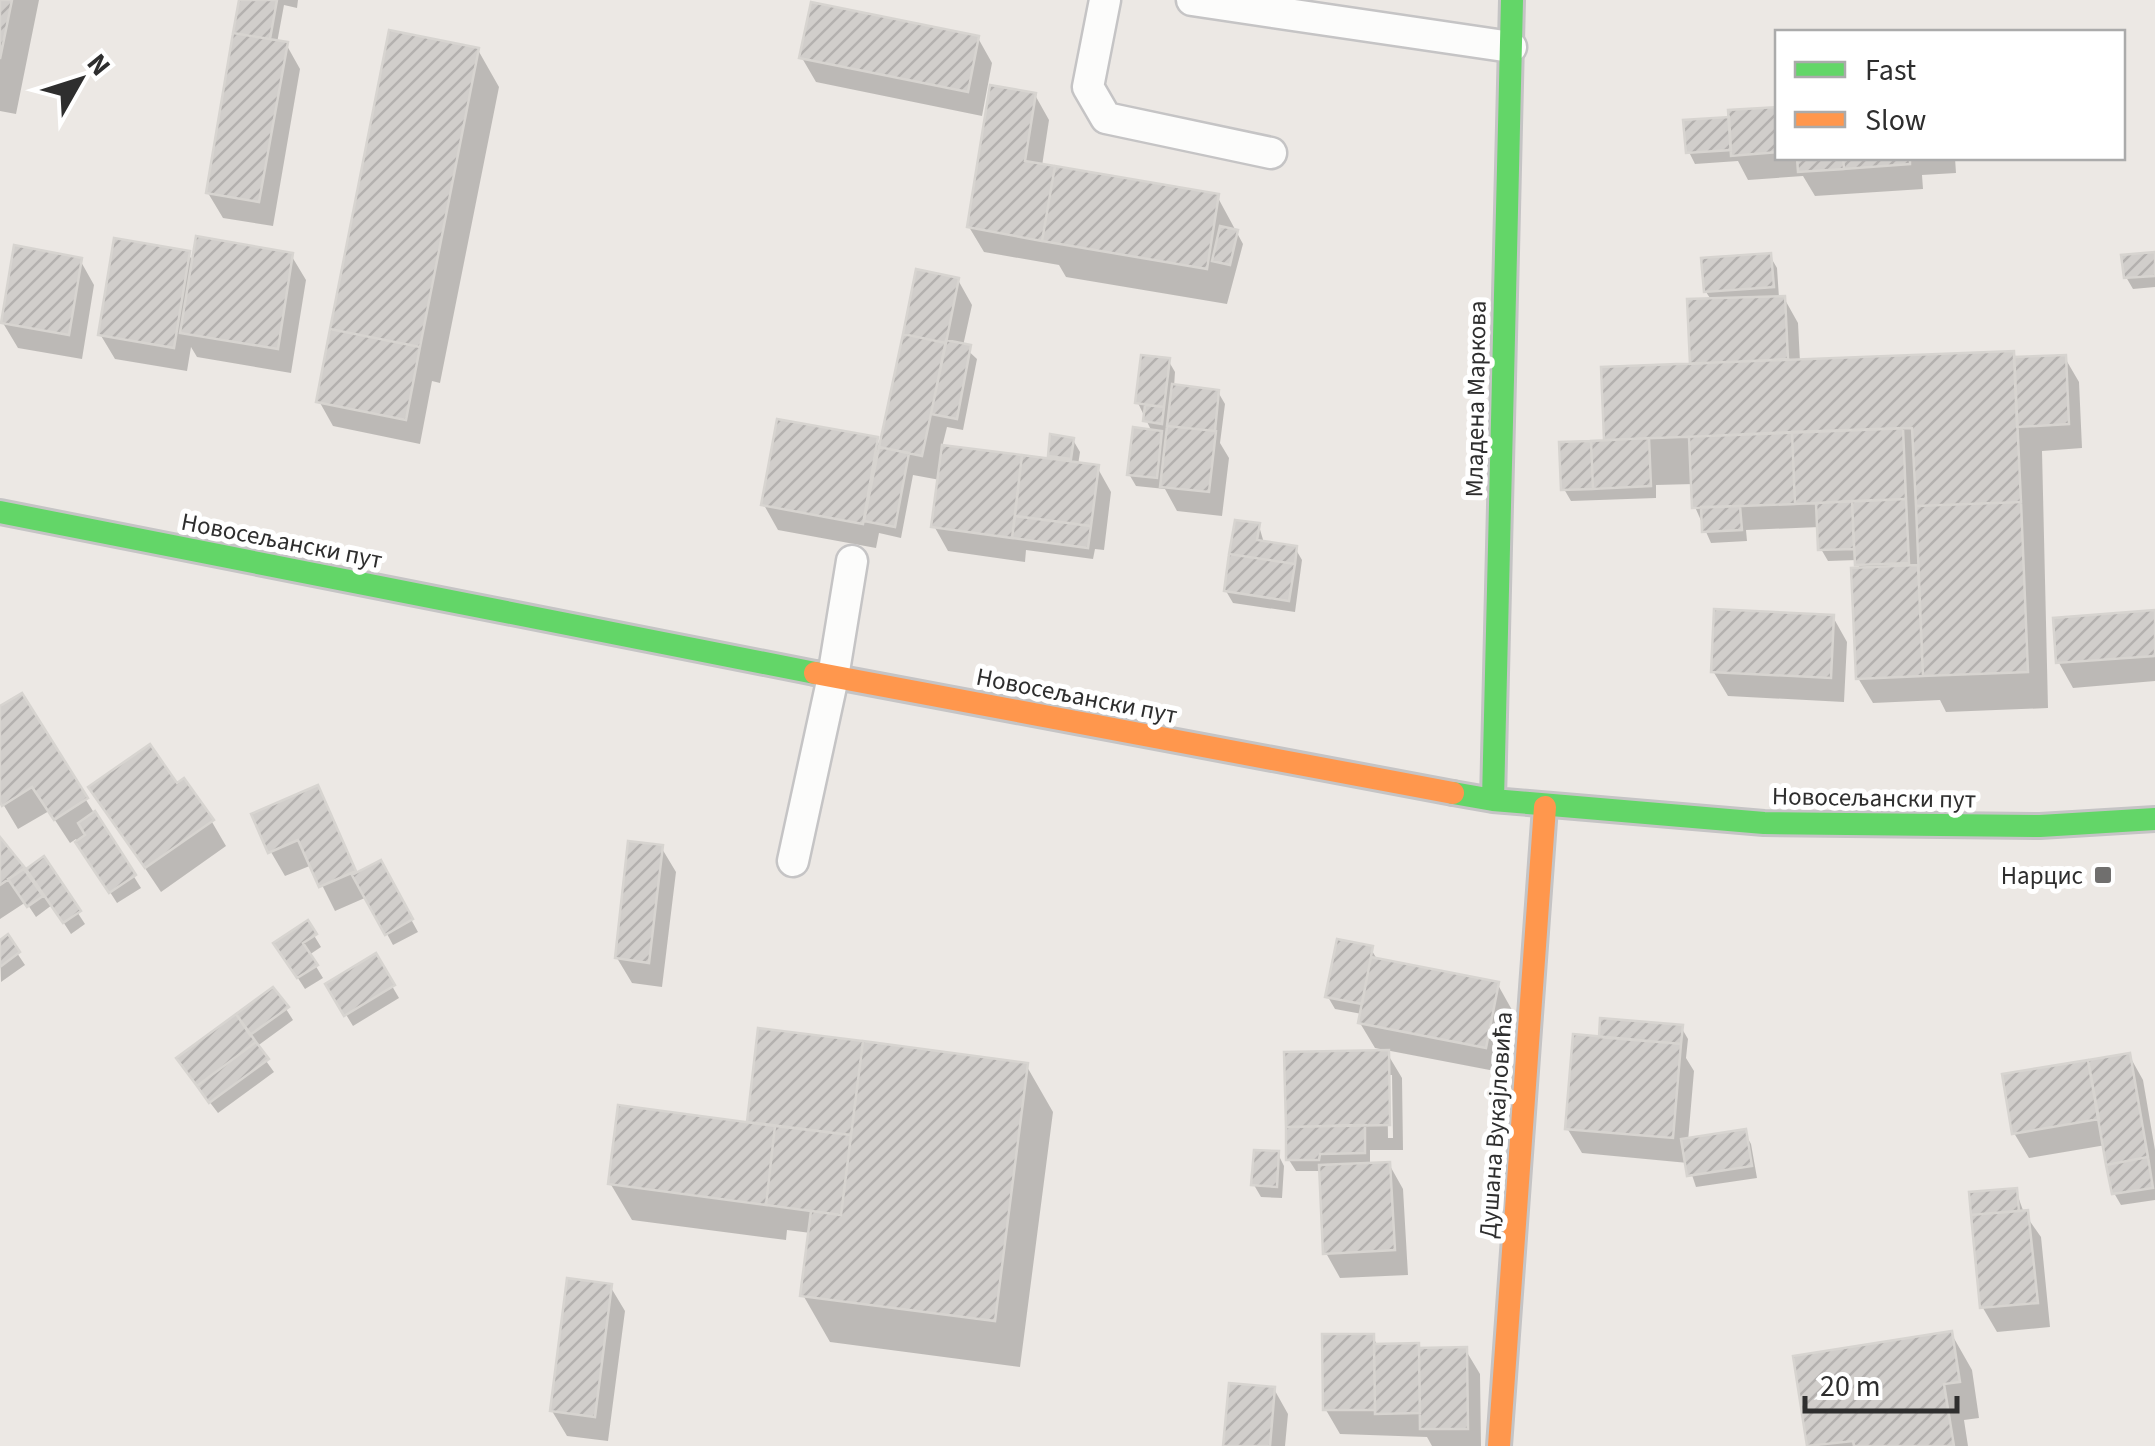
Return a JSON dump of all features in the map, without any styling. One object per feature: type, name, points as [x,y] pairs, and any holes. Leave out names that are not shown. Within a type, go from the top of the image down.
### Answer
[{"type":"main road","name":"Младена Маркова","points":[[1493,800],[1512,0]]},
{"type":"main road","name":"Новосељански пут","points":[[0,512],[833,677],[1493,800],[1764,823],[2040,826],[2155,819]]},
{"type":"main road","name":"Душана Вукајловића","points":[[1499,1446],[1546,807]]},
{"type":"lane","points":[[1105,0],[1088,87],[1106,118],[1271,153]]},
{"type":"lane","points":[[1192,0],[1511,48]]},
{"type":"lane","points":[[793,861],[833,677],[852,561]]},
{"type":"building","points":[[0,0],[12,0],[0,59]]},
{"type":"building","points":[[239,0],[277,0],[270,39],[233,33]]},
{"type":"building","points":[[811,2],[979,36],[968,92],[799,58]]},
{"type":"building","points":[[389,30],[479,48],[420,347],[330,329]]},
{"type":"building","points":[[233,33],[288,42],[259,202],[206,193]]},
{"type":"building","points":[[990,85],[1036,93],[1025,161],[1055,166],[1042,241],[967,227]]},
{"type":"building","points":[[1775,107],[1775,152],[1731,156],[1728,110]]},
{"type":"building","points":[[1729,117],[1731,150],[1686,153],[1683,120]]},
{"type":"building","points":[[1797,160],[1843,160],[1844,169],[1798,172]]},
{"type":"building","points":[[1843,160],[1910,160],[1910,164],[1844,169]]},
{"type":"building","points":[[1055,166],[1219,194],[1207,269],[1042,241]]},
{"type":"building","points":[[1220,226],[1238,230],[1230,265],[1212,261]]},
{"type":"building","points":[[196,236],[293,253],[278,349],[180,333]]},
{"type":"building","points":[[114,238],[190,251],[174,348],[98,335]]},
{"type":"building","points":[[14,245],[82,258],[69,335],[1,323]]},
{"type":"building","points":[[2155,252],[2155,276],[2124,278],[2121,255]]},
{"type":"building","points":[[1771,253],[1774,287],[1704,292],[1701,258]]},
{"type":"building","points":[[916,269],[959,278],[946,343],[903,334]]},
{"type":"building","points":[[1785,296],[1788,359],[1690,364],[1687,299]]},
{"type":"building","points":[[330,329],[420,347],[406,420],[316,402]]},
{"type":"building","points":[[903,334],[946,343],[922,456],[879,447]]},
{"type":"building","points":[[946,340],[971,345],[957,419],[931,414]]},
{"type":"building","points":[[2014,351],[2021,502],[1916,506],[1912,428],[1604,440],[1601,367]]},
{"type":"building","points":[[1141,355],[1170,358],[1164,407],[1135,403]]},
{"type":"building","points":[[2066,355],[2069,424],[2017,427],[2014,357]]},
{"type":"building","points":[[1172,384],[1219,390],[1215,431],[1167,426]]},
{"type":"building","points":[[1145,405],[1164,407],[1162,424],[1143,421]]},
{"type":"building","points":[[777,419],[878,437],[863,524],[761,505]]},
{"type":"building","points":[[1167,426],[1216,431],[1209,492],[1160,487]]},
{"type":"building","points":[[1133,427],[1162,431],[1157,478],[1127,475]]},
{"type":"building","points":[[1903,428],[1906,499],[1795,504],[1792,432]]},
{"type":"building","points":[[1792,432],[1795,504],[1692,508],[1689,437]]},
{"type":"building","points":[[1050,434],[1074,438],[1071,459],[1048,456]]},
{"type":"building","points":[[1649,438],[1651,486],[1593,489],[1591,441]]},
{"type":"building","points":[[1591,441],[1593,489],[1561,490],[1559,442]]},
{"type":"building","points":[[942,445],[1022,455],[1012,538],[931,527]]},
{"type":"building","points":[[879,447],[909,453],[895,527],[864,521]]},
{"type":"building","points":[[1022,455],[1099,465],[1091,526],[1015,516]]},
{"type":"building","points":[[1906,499],[1909,563],[1855,565],[1852,501]]},
{"type":"building","points":[[1852,501],[1854,549],[1818,550],[1816,503]]},
{"type":"building","points":[[2021,502],[2028,672],[1923,676],[1916,506]]},
{"type":"building","points":[[1740,506],[1742,530],[1702,532],[1701,507]]},
{"type":"building","points":[[1015,516],[1091,526],[1088,548],[1012,538]]},
{"type":"building","points":[[1235,520],[1260,523],[1257,540],[1297,546],[1295,564],[1229,554]]},
{"type":"building","points":[[1229,554],[1295,564],[1289,601],[1224,591]]},
{"type":"building","points":[[1918,565],[1923,676],[1856,679],[1851,568]]},
{"type":"building","points":[[1714,609],[1834,615],[1831,678],[1711,672]]},
{"type":"building","points":[[2155,610],[2155,656],[2056,663],[2053,618]]},
{"type":"building","points":[[22,693],[88,798],[54,820],[32,787],[2,806],[0,802],[0,706]]},
{"type":"building","points":[[150,744],[177,783],[184,778],[214,820],[145,868],[88,787]]},
{"type":"building","points":[[318,785],[356,871],[319,887],[298,840],[268,853],[251,814]]},
{"type":"building","points":[[95,811],[136,875],[109,893],[75,842],[85,835],[78,823]]},
{"type":"building","points":[[0,837],[25,868],[0,885]]},
{"type":"building","points":[[628,841],[663,845],[649,963],[615,958]]},
{"type":"building","points":[[44,856],[81,911],[63,923],[26,869]]},
{"type":"building","points":[[381,860],[413,919],[385,935],[352,875]]},
{"type":"building","points":[[24,869],[43,896],[27,907],[8,879]]},
{"type":"building","points":[[308,920],[317,934],[303,943],[318,965],[297,978],[273,943]]},
{"type":"building","points":[[8,934],[20,952],[0,967],[0,940]]},
{"type":"building","points":[[1337,939],[1373,946],[1362,1004],[1325,997]]},
{"type":"building","points":[[376,953],[395,985],[344,1016],[325,984]]},
{"type":"building","points":[[1371,957],[1499,982],[1486,1048],[1358,1023]]},
{"type":"building","points":[[273,987],[289,1007],[250,1035],[236,1014]]},
{"type":"building","points":[[236,1014],[256,1042],[197,1086],[176,1058]]},
{"type":"building","points":[[1600,1018],[1683,1025],[1681,1044],[1599,1037]]},
{"type":"building","points":[[758,1028],[863,1041],[851,1135],[747,1122]]},
{"type":"building","points":[[1573,1034],[1681,1044],[1673,1138],[1565,1129]]},
{"type":"building","points":[[863,1041],[1028,1063],[995,1321],[800,1296],[811,1211],[841,1215]]},
{"type":"building","points":[[256,1042],[269,1059],[209,1103],[197,1086]]},
{"type":"building","points":[[1389,1050],[1390,1125],[1286,1127],[1284,1052]]},
{"type":"building","points":[[2130,1053],[2148,1157],[2106,1165],[2088,1060]]},
{"type":"building","points":[[2088,1060],[2099,1119],[2012,1134],[2002,1074]]},
{"type":"building","points":[[618,1105],[775,1126],[766,1205],[608,1184]]},
{"type":"building","points":[[1365,1125],[1365,1153],[1286,1160],[1286,1127]]},
{"type":"building","points":[[775,1126],[851,1135],[841,1215],[766,1205]]},
{"type":"building","points":[[1746,1129],[1752,1166],[1687,1176],[1681,1139]]},
{"type":"building","points":[[1254,1150],[1279,1151],[1277,1187],[1251,1185]]},
{"type":"building","points":[[2148,1157],[2153,1188],[2112,1194],[2106,1165]]},
{"type":"building","points":[[1390,1162],[1395,1250],[1323,1254],[1319,1165]]},
{"type":"building","points":[[2017,1188],[2019,1211],[1971,1215],[1969,1192]]},
{"type":"building","points":[[2028,1210],[2038,1303],[1980,1308],[1971,1215]]},
{"type":"building","points":[[567,1278],[612,1284],[595,1417],[550,1411]]},
{"type":"building","points":[[1952,1331],[1960,1382],[1944,1384],[1954,1446],[1854,1446],[1853,1441],[1807,1446],[1793,1356]]},
{"type":"building","points":[[1322,1334],[1374,1334],[1375,1410],[1323,1410]]},
{"type":"building","points":[[1419,1343],[1420,1413],[1375,1414],[1374,1344]]},
{"type":"building","points":[[1467,1347],[1468,1429],[1420,1429],[1419,1348]]},
{"type":"building","points":[[1229,1383],[1275,1387],[1270,1446],[1223,1446]]},
{"type":"traffic: fast","points":[[1493,800],[1512,0]]},
{"type":"traffic: fast","points":[[0,512],[815,673]]},
{"type":"traffic: fast","points":[[1453,793],[1493,800],[1764,823],[2040,826],[2155,819]]},
{"type":"traffic: slow","points":[[815,673],[1453,793]]},
{"type":"traffic: slow","points":[[1499,1446],[1545,807]]},
{"type":"place","name":"Нарцис","points":[[2103,875]]}]
